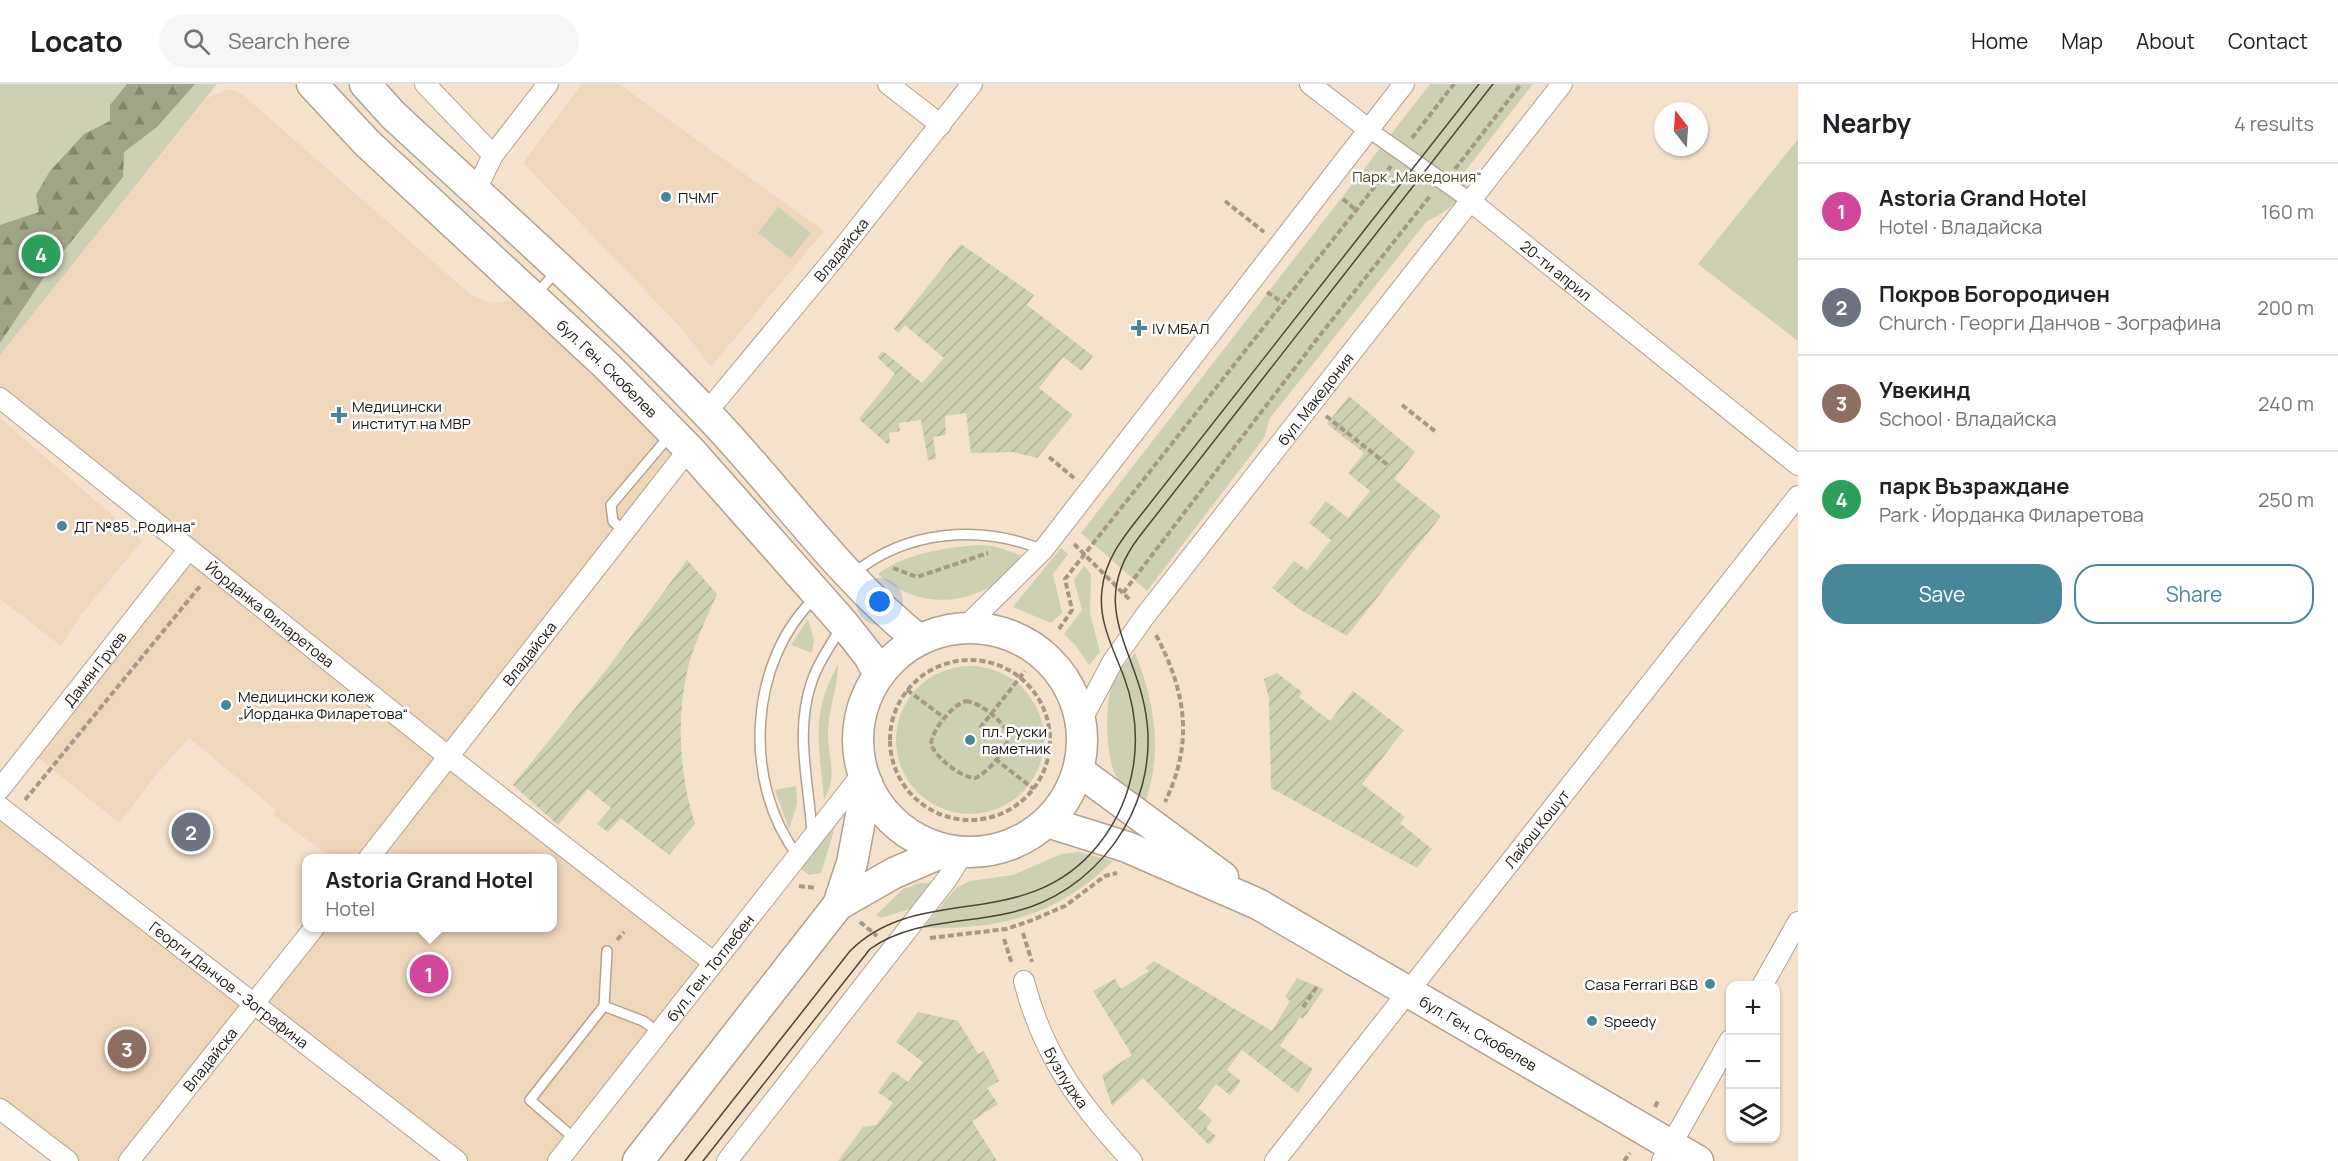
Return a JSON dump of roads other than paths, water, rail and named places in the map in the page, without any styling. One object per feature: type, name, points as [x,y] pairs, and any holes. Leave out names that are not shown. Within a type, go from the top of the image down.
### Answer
[{"type":"main road","name":"бул. Ген. Скобелев","points":[[312,84],[367,143],[608,367],[681,441],[843,623],[879,675]]},
{"type":"main road","points":[[365,84],[393,116],[635,340],[861,568],[872,601],[919,640]]},
{"type":"main road","points":[[838,905],[894,873],[956,851],[990,850],[1014,843],[1047,822],[1069,793],[1078,771],[1082,746],[1081,721],[1066,682],[1040,652],[1009,634],[987,628],[940,631],[919,640],[897,655],[879,675],[860,717],[858,740],[865,778],[880,806],[899,826],[922,841],[956,851]]},
{"type":"main road","name":"бул. Ген. Скобелев","points":[[1078,771],[1258,904],[1407,991],[1666,1153],[1698,1161]]},
{"type":"main road","points":[[638,1161],[838,905],[852,863],[865,778]]},
{"type":"main road","name":"бул. Ген. Скобелев","points":[[1047,822],[1127,847],[1258,904]]},
{"type":"street","points":[[425,84],[493,155]]},
{"type":"street","points":[[475,192],[493,155],[548,84]]},
{"type":"street","points":[[888,84],[941,125]]},
{"type":"street","name":"Владайска","points":[[706,413],[837,255],[972,84]]},
{"type":"street","name":"20-ти април","points":[[1310,84],[1368,129],[1469,200],[1798,465]]},
{"type":"street","points":[[964,628],[1035,547],[1404,84]]},
{"type":"street","name":"бул. Македония","points":[[1081,721],[1113,661],[1152,606],[1562,84]]},
{"type":"street","name":"Йорданка Филаретова","points":[[0,398],[449,757],[713,962]]},
{"type":"street","name":"Владайска","points":[[372,854],[623,531],[681,441]]},
{"type":"street","name":"Лайош Кошут","points":[[1275,1161],[1798,496]]},
{"type":"street","name":"Дамян Груев","points":[[0,789],[188,550]]},
{"type":"street","name":"бул. Ген. Тотлебен","points":[[558,1161],[813,837],[865,778]]},
{"type":"street","name":"Георги Данчов - Зографина","points":[[6,812],[457,1161]]},
{"type":"street","points":[[727,1161],[940,888],[956,851]]},
{"type":"street","points":[[1765,981],[1798,922]]},
{"type":"street","name":"Владайска","points":[[129,1161],[310,932]]},
{"type":"street","name":"Бузлуджа","points":[[1024,981],[1033,1014],[1068,1085],[1132,1161]]},
{"type":"street","points":[[1666,1153],[1726,1049]]},
{"type":"street","points":[[0,1109],[68,1161]]},
{"type":"lane","points":[[533,297],[558,269]]},
{"type":"lane","points":[[623,531],[614,521],[610,505],[681,441]]},
{"type":"lane","points":[[861,568],[900,546],[937,536],[982,535],[1035,547]]},
{"type":"lane","points":[[798,856],[783,837],[767,794],[762,762],[761,729],[765,694],[778,652],[805,607],[818,595]]},
{"type":"lane","points":[[813,837],[803,757],[803,717],[812,679],[843,623]]},
{"type":"lane","points":[[575,1139],[530,1100],[604,1006],[607,951]]},
{"type":"lane","points":[[604,1006],[643,1021],[658,1032]]},
{"type":"tram line","points":[[685,1161],[850,951],[878,930],[908,918],[1007,899],[1040,889],[1070,872],[1099,844],[1122,806],[1134,764],[1135,742],[1131,699],[1107,634],[1102,613],[1104,578],[1112,557],[1130,529],[1479,84]]},
{"type":"tram line","points":[[703,1161],[870,949],[902,933],[920,928],[991,917],[1040,903],[1069,888],[1094,867],[1114,843],[1131,816],[1142,786],[1148,755],[1147,722],[1142,696],[1120,629],[1116,608],[1116,586],[1124,562],[1139,537],[1493,84]]},
{"type":"place","name":"ПЧМГ","points":[[666,197]]},
{"type":"place","name":"парк Възраждане","points":[[41,254]]},
{"type":"place","name":"IV МБАЛ","points":[[1139,328]]},
{"type":"place","name":"Медицински институт на МВР","points":[[339,415]]},
{"type":"place","name":"ДГ №85 „Родина“","points":[[62,526]]},
{"type":"place","name":"Медицински колеж „Йорданка Филаретова“","points":[[226,705]]},
{"type":"place","name":"пл. Руски паметник","points":[[970,740]]},
{"type":"place","name":"Покров Богородичен","points":[[191,832]]},
{"type":"place","name":"Astoria Grand Hotel","points":[[429,974]]},
{"type":"place","name":"Casa Ferrari B&B","points":[[1710,984]]},
{"type":"place","name":"Speedy","points":[[1592,1021]]},
{"type":"place","name":"Увекинд","points":[[127,1049]]},
{"type":"park label","name":"Парк „Македония“","points":[[1417,176]]}]
